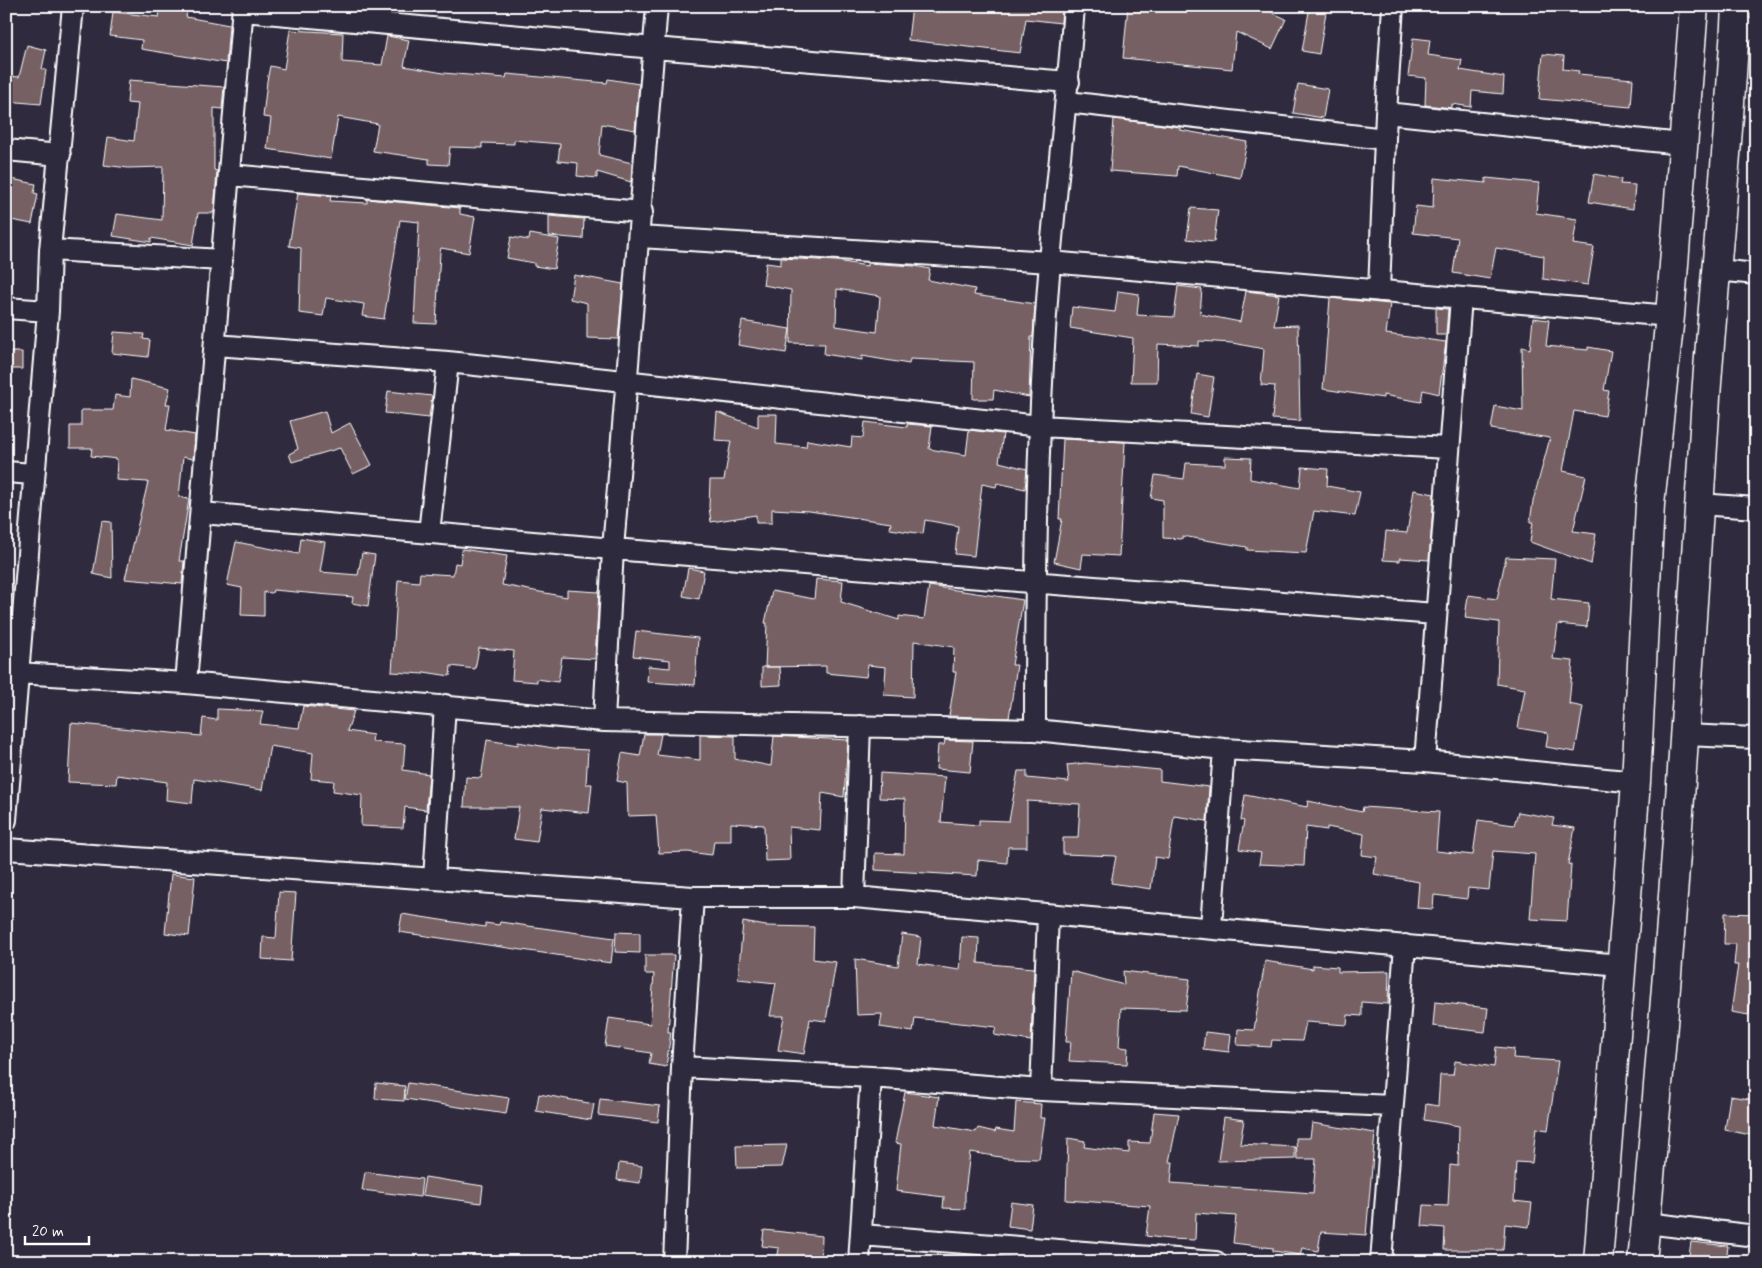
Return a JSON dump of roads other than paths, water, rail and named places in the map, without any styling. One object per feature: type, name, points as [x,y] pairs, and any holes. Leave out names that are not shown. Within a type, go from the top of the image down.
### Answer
[{"type":"main road","points":[[1598,1262],[1636,782],[1650,504],[1670,316],[1694,6]]},
{"type":"main road","points":[[1642,1262],[1668,979],[1699,504],[1718,270],[1742,22]]},
{"type":"street","points":[[6,820],[18,673],[13,639],[33,474],[48,312],[50,250],[73,6]]},
{"type":"street","points":[[604,721],[613,549],[640,237],[657,6]]},
{"type":"street","points":[[1035,730],[1034,582],[1040,426],[1050,262],[1069,82],[1074,6]]},
{"type":"street","points":[[1379,291],[1386,113],[1393,6]]},
{"type":"street","points":[[186,683],[202,513],[243,9],[654,48],[1069,82]]},
{"type":"street","points":[[1067,102],[1385,138]]},
{"type":"street","points":[[1386,113],[1682,144]]},
{"type":"street","points":[[6,150],[60,155]]},
{"type":"street","points":[[230,174],[642,212]]},
{"type":"street","points":[[640,237],[1050,262],[1670,316]]},
{"type":"street","points":[[50,250],[222,260]]},
{"type":"street","points":[[1718,270],[1756,274]]},
{"type":"street","points":[[1426,761],[1435,614],[1462,298]]},
{"type":"street","points":[[6,308],[48,312]]},
{"type":"street","points":[[215,345],[448,362],[1040,426],[1448,448]]},
{"type":"street","points":[[429,533],[448,362]]},
{"type":"street","points":[[6,472],[33,474]]},
{"type":"street","points":[[1699,504],[1756,508]]},
{"type":"street","points":[[202,513],[613,549],[1435,614]]},
{"type":"street","points":[[18,673],[186,683],[604,721],[1035,730],[1224,748],[1426,761],[1636,782]]},
{"type":"street","points":[[434,879],[445,706]]},
{"type":"street","points":[[854,897],[860,726]]},
{"type":"street","points":[[1684,735],[1756,738]]},
{"type":"street","points":[[1211,927],[1224,748]]},
{"type":"street","points":[[6,849],[693,897],[854,897],[1048,915],[1211,927],[1621,965]]},
{"type":"street","points":[[674,1262],[682,1067],[693,897]]},
{"type":"street","points":[[1041,1090],[1048,915]]},
{"type":"street","points":[[1381,1262],[1405,945]]},
{"type":"street","points":[[682,1067],[871,1077],[1041,1090],[1392,1106]]},
{"type":"street","points":[[859,1262],[871,1077]]},
{"type":"street","points":[[1646,1223],[1756,1236]]},
{"type":"street","points":[[861,1235],[1216,1262]]}]
